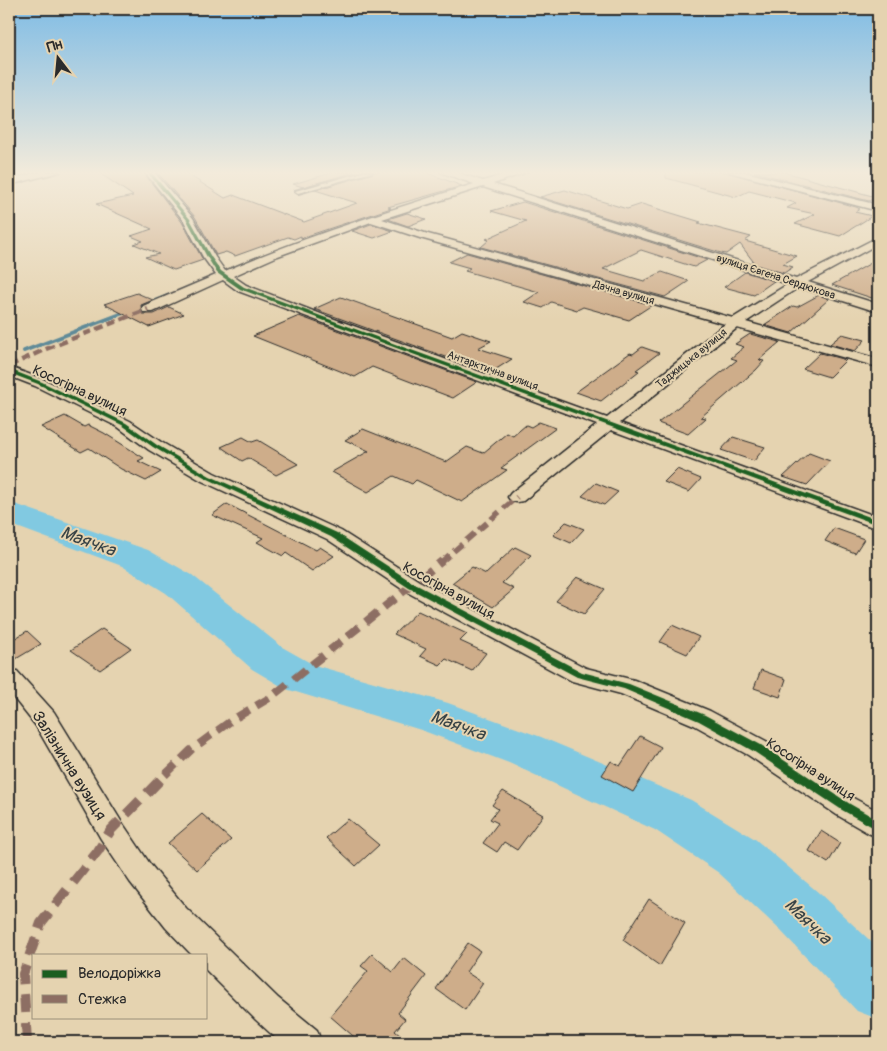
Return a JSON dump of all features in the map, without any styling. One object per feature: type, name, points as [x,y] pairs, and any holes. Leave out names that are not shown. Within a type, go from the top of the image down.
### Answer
[{"type":"street","name":"Антарктична вулиця","points":[[190,221],[219,272],[242,288],[878,523]]},
{"type":"street","points":[[148,309],[226,277],[274,254],[365,221]]},
{"type":"street","name":"Дачна вулиця","points":[[377,221],[424,236],[878,364]]},
{"type":"street","name":"вулиця Євгена Сердюкова","points":[[601,221],[878,308]]},
{"type":"street","name":"Таджицька вулиця","points":[[517,497],[735,323],[797,283],[878,240]]},
{"type":"street","name":"Косогірна вулиця","points":[[9,372],[40,383],[124,424],[155,446],[208,477],[334,535],[412,586],[580,675],[626,686],[702,718],[757,748],[846,807],[878,825]]},
{"type":"street","name":"Залізнична вузиця","points":[[9,677],[45,720],[111,830],[140,873],[176,918],[267,1009],[305,1042]]},
{"type":"building","points":[[134,221],[181,221],[203,260],[174,270],[145,257],[159,254],[134,244],[143,241],[131,236],[152,229]]},
{"type":"building","points":[[197,221],[352,221],[301,238],[301,236],[294,239],[288,237],[235,256],[226,252],[216,255]]},
{"type":"building","points":[[394,221],[421,221],[408,226]]},
{"type":"building","points":[[526,221],[583,221],[707,260],[694,267],[641,250],[603,269],[644,281],[662,272],[689,281],[665,297],[481,247],[489,240],[486,239]]},
{"type":"building","points":[[618,221],[698,221],[701,222],[698,223],[751,237],[745,241],[797,256],[783,264],[793,267],[784,273],[756,265],[740,244],[726,254]]},
{"type":"building","points":[[801,221],[864,221],[840,236],[795,224]]},
{"type":"building","points":[[371,224],[393,231],[374,238],[352,231]]},
{"type":"building","points":[[467,253],[652,305],[629,320],[583,307],[577,310],[551,302],[543,308],[524,302],[539,292],[465,271],[470,268],[449,262]]},
{"type":"building","points":[[878,259],[878,300],[832,285]]},
{"type":"building","points":[[745,272],[774,281],[754,295],[724,287]]},
{"type":"building","points":[[137,293],[153,300],[141,305],[142,314],[154,314],[169,307],[184,314],[149,327],[104,304]]},
{"type":"building","points":[[819,295],[829,299],[791,333],[764,325],[793,306],[797,307]]},
{"type":"building","points":[[341,297],[452,337],[462,331],[491,341],[478,348],[512,359],[490,373],[314,309]]},
{"type":"building","points":[[299,316],[477,382],[453,398],[372,367],[355,377],[253,336]]},
{"type":"building","points":[[750,334],[780,342],[759,360],[764,361],[756,370],[701,417],[706,418],[688,434],[658,423],[737,360],[731,358],[744,347],[735,344]]},
{"type":"building","points":[[842,334],[865,340],[855,351],[830,344]]},
{"type":"building","points":[[642,347],[659,353],[636,370],[639,371],[601,401],[576,392],[630,353],[633,354]]},
{"type":"building","points":[[820,353],[846,360],[829,377],[803,369]]},
{"type":"building","points":[[65,416],[84,427],[88,425],[104,433],[144,458],[138,461],[161,472],[146,481],[121,469],[89,448],[81,452],[41,427]]},
{"type":"building","points":[[539,422],[556,428],[501,468],[507,470],[462,502],[416,480],[412,484],[394,476],[368,492],[332,472],[369,451],[345,440],[363,429],[446,462],[467,447],[483,453],[507,433],[513,436],[526,425],[531,427]]},
{"type":"building","points":[[243,437],[252,442],[258,440],[298,464],[276,475],[248,458],[242,461],[221,447]]},
{"type":"building","points":[[733,437],[765,447],[754,461],[721,450]]},
{"type":"building","points":[[809,453],[830,461],[807,485],[783,477]]},
{"type":"building","points":[[677,469],[701,479],[689,492],[664,482]]},
{"type":"building","points":[[596,483],[618,492],[604,505],[582,496]]},
{"type":"building","points":[[227,504],[316,550],[320,547],[334,556],[312,571],[286,553],[283,556],[257,542],[263,538],[212,515]]},
{"type":"building","points":[[566,522],[584,529],[571,543],[553,535]]},
{"type":"building","points":[[834,528],[864,539],[855,553],[825,541]]},
{"type":"building","points":[[515,547],[531,555],[502,583],[514,589],[493,607],[452,583],[472,567],[486,574]]},
{"type":"building","points":[[577,577],[605,589],[584,614],[556,601]]},
{"type":"building","points":[[418,611],[467,634],[460,641],[486,653],[472,671],[446,659],[440,665],[420,656],[426,649],[394,634]]},
{"type":"building","points":[[672,625],[699,637],[687,654],[660,642]]},
{"type":"building","points":[[102,629],[131,648],[100,670],[71,650]]},
{"type":"building","points":[[27,631],[41,644],[9,663],[9,642]]},
{"type":"building","points":[[761,670],[786,679],[780,697],[754,688]]},
{"type":"building","points":[[640,736],[661,747],[633,792],[602,775],[611,761],[620,766]]},
{"type":"building","points":[[503,791],[543,815],[517,850],[504,842],[497,852],[483,843],[498,823],[490,819],[498,809],[492,805]]},
{"type":"building","points":[[202,814],[231,840],[197,870],[168,843]]},
{"type":"building","points":[[348,819],[379,845],[356,866],[326,838]]},
{"type":"building","points":[[821,831],[840,843],[828,863],[809,851]]},
{"type":"building","points":[[649,899],[685,923],[660,966],[623,940]]},
{"type":"building","points":[[468,943],[480,951],[466,972],[483,983],[465,1010],[436,989]]},
{"type":"building","points":[[372,954],[393,972],[404,958],[426,976],[398,1013],[405,1019],[395,1031],[408,1042],[360,1042],[330,1016],[368,971],[361,966]]},
{"type":"waterway","points":[[24,351],[170,295]]},
{"type":"waterway","name":"Маячка","points":[[9,512],[135,558],[179,584],[267,658],[301,678],[432,715],[525,750],[673,815],[737,856],[800,912],[878,990]]},
{"type":"marked path","points":[[9,366],[46,349],[148,309]]},
{"type":"marked path","points":[[27,1042],[23,974],[41,923],[98,851],[111,830],[191,750],[232,720],[271,697],[412,586],[517,497]]},
{"type":"cycle path","points":[[190,221],[219,272],[242,288],[878,523]]},
{"type":"cycle path","points":[[9,371],[40,383],[124,424],[155,446],[208,477],[334,535],[412,586],[580,675],[626,686],[702,718],[757,748],[846,807],[878,825]]}]
